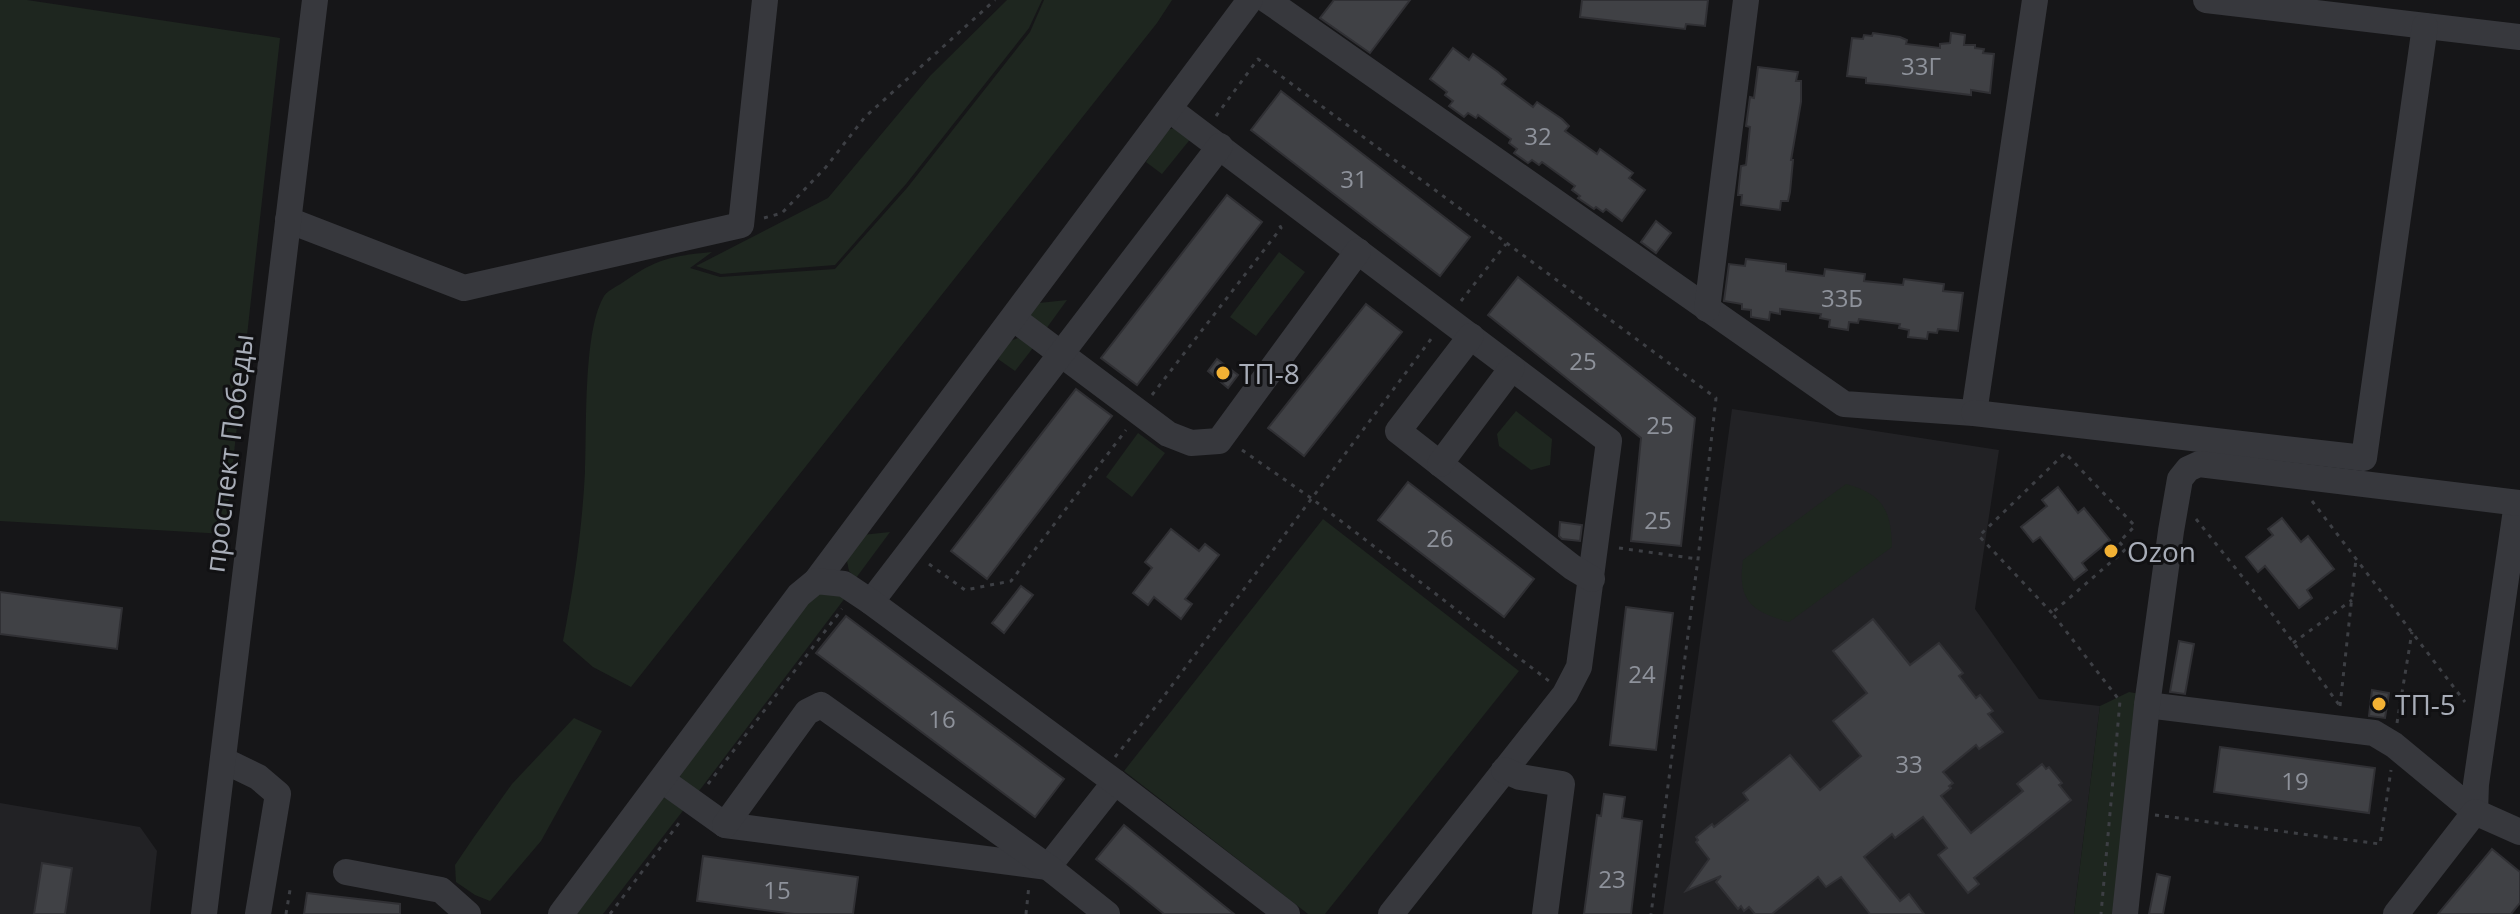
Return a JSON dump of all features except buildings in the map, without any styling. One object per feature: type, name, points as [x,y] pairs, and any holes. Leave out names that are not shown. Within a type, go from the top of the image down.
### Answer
[{"type":"street","name":"проспект Победы","points":[[204,914],[315,0]]},
{"type":"street","points":[[288,220],[464,288],[741,225],[765,0]]},
{"type":"street","points":[[561,914],[799,595],[816,581],[1250,0]]},
{"type":"street","points":[[1267,0],[1844,404],[1974,413],[2364,458],[2425,26]]},
{"type":"street","points":[[1707,309],[1746,0]]},
{"type":"street","points":[[1974,413],[2035,0]]},
{"type":"street","points":[[2206,0],[2520,37]]},
{"type":"street","points":[[1169,109],[1609,441],[1579,667],[1565,694],[1393,914]]},
{"type":"street","points":[[871,602],[1220,146]]},
{"type":"street","points":[[1013,318],[1168,434],[1191,443],[1219,441],[1358,251]]},
{"type":"street","points":[[1471,336],[1398,431],[1572,567],[1592,579]]},
{"type":"street","points":[[1440,464],[1512,368]]},
{"type":"street","points":[[2125,914],[2147,705],[2174,515],[2180,479],[2188,469],[2199,464],[2518,503],[2476,784],[2475,812],[2396,914]]},
{"type":"street","points":[[816,581],[844,584],[871,602],[1287,914]]},
{"type":"street","points":[[725,825],[807,712],[821,705],[1107,914]]},
{"type":"street","points":[[2147,705],[2338,716],[2394,745],[2475,812],[2520,832]]},
{"type":"street","points":[[223,760],[258,777],[278,794],[258,914]]},
{"type":"street","points":[[1504,770],[1520,777],[1562,784],[1545,914]]},
{"type":"street","points":[[1039,866],[1108,777]]},
{"type":"street","points":[[662,780],[725,825],[1039,866]]},
{"type":"street","points":[[346,872],[441,890],[468,914]]},
{"type":"path","points":[[741,225],[782,213],[826,167],[865,117],[995,0]]},
{"type":"path","points":[[1108,777],[1161,700],[1311,498],[1506,244],[1716,398],[1651,914]]},
{"type":"path","points":[[1219,441],[1240,449],[1311,498],[1565,694]]},
{"type":"path","points":[[2052,613],[2126,549],[2119,542],[2135,526],[2065,453],[1979,536],[2052,613],[2120,701],[2101,914]]},
{"type":"path","points":[[2293,476],[2484,728]]},
{"type":"path","points":[[2174,515],[2197,519],[2206,528],[2293,643],[2338,716]]},
{"type":"path","points":[[1612,548],[1698,559]]},
{"type":"path","points":[[2338,716],[2356,559]]},
{"type":"path","points":[[2293,643],[2352,600]]},
{"type":"path","points":[[2136,813],[2380,844],[2412,632]]},
{"type":"path","points":[[1026,914],[1039,866]]},
{"type":"path","points":[[286,914],[290,890]]},
{"type":"shaded area","points":[[0,0],[27,0],[280,38],[225,534],[0,521]]},
{"type":"shaded area","points":[[1007,0],[1042,0],[1029,28],[906,184],[835,265],[721,274],[696,266],[828,198],[930,76]]},
{"type":"shaded area","points":[[1044,0],[1172,0],[1157,23],[631,687],[593,667],[563,641],[582,515],[589,358],[592,334],[604,296],[655,264],[698,253],[712,252],[690,268],[720,277],[835,269],[907,188],[1030,32]]},
{"type":"shaded area","points":[[1179,127],[1192,137],[1162,174],[1146,162],[1166,130]]},
{"type":"shaded area","points":[[1279,252],[1305,272],[1256,336],[1230,317]]},
{"type":"shaded area","points":[[1067,300],[1043,333],[1031,325],[1031,314],[1039,303]]},
{"type":"shaded area","points":[[1018,338],[1036,344],[1015,371],[998,359],[1010,341]]},
{"type":"shaded area","points":[[1732,409],[1999,450],[1975,609],[2039,699],[2100,706],[2074,914],[1663,914]]},
{"type":"shaded area","points":[[1516,411],[1552,439],[1550,465],[1531,470],[1499,446],[1497,434]]},
{"type":"shaded area","points":[[1138,433],[1165,453],[1132,497],[1106,477]]},
{"type":"shaded area","points":[[1846,484],[1869,493],[1882,505],[1890,523],[1892,547],[1789,622],[1757,609],[1750,603],[1742,586],[1743,560]]},
{"type":"shaded area","points":[[1323,519],[1519,671],[1325,914],[1308,914],[1124,771]]},
{"type":"shaded area","points":[[890,532],[856,578],[849,571],[846,556],[862,535]]},
{"type":"shaded area","points":[[828,591],[845,598],[696,795],[682,784],[680,776],[808,598]]},
{"type":"shaded area","points":[[2129,692],[2140,694],[2113,914],[2074,914],[2100,706]]},
{"type":"shaded area","points":[[574,718],[602,731],[541,841],[490,901],[475,895],[456,882],[455,865],[512,784]]},
{"type":"shaded area","points":[[672,799],[685,808],[603,914],[570,914],[655,802]]},
{"type":"shaded area","points":[[0,803],[140,827],[157,851],[150,914],[0,914]]},
{"type":"place","name":"ТП-8","points":[[1223,373]]},
{"type":"place","name":"Ozon","points":[[2111,551]]},
{"type":"place","name":"ТП-5","points":[[2379,704]]}]
